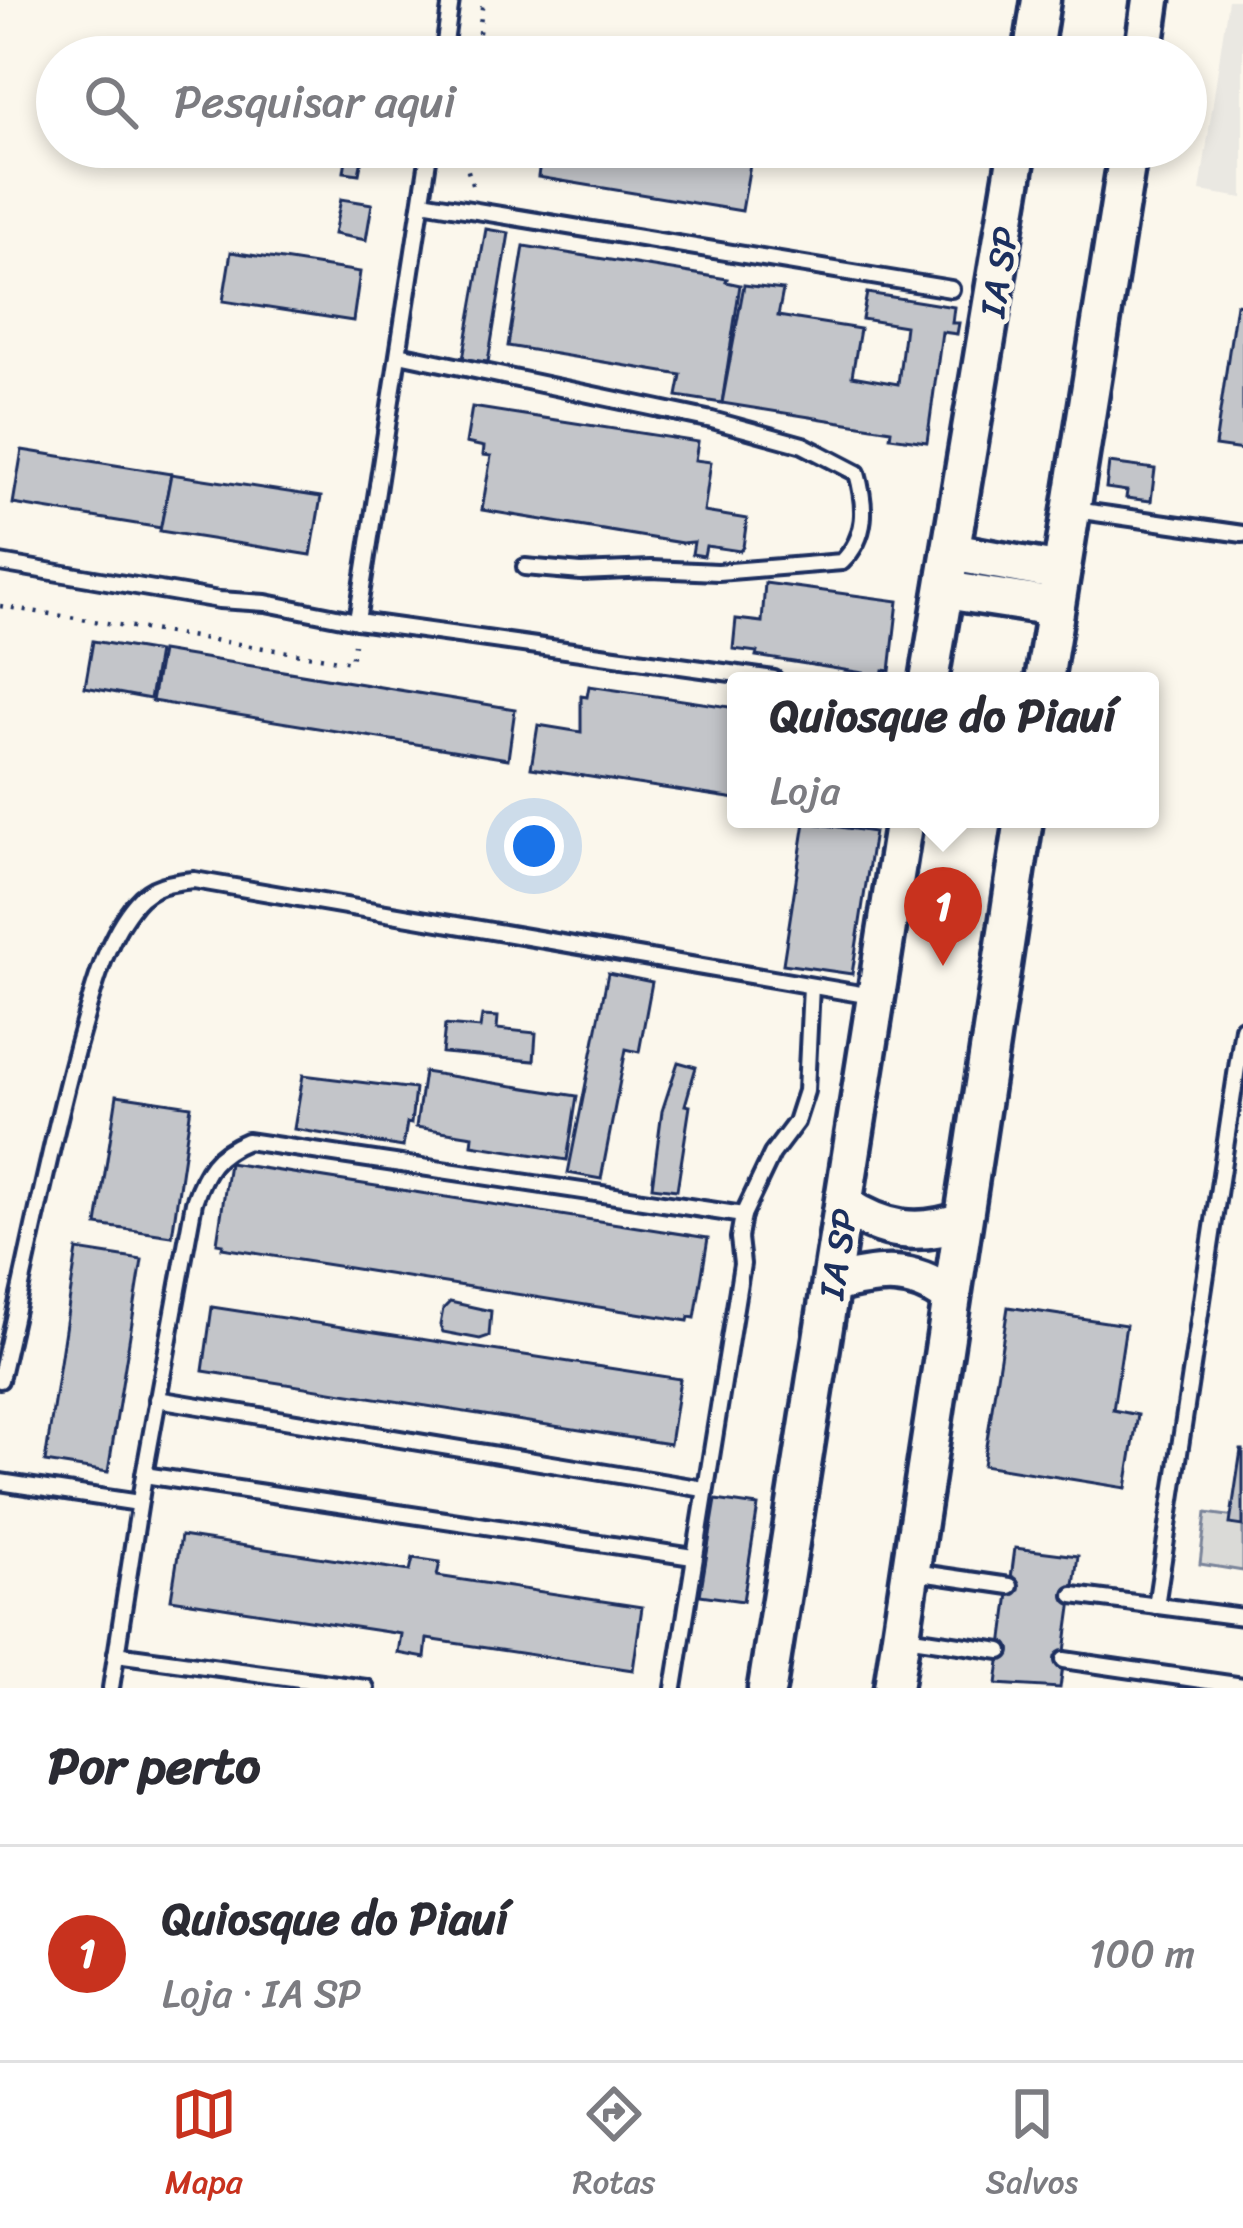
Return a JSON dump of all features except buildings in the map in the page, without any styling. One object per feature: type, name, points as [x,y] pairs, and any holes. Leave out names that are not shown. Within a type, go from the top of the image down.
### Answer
[{"type":"street","points":[[1036,36],[1042,0]]},
{"type":"street","points":[[1145,36],[1148,4]]},
{"type":"street","name":"IA SP","points":[[930,672],[1015,168]]},
{"type":"street","points":[[1045,672],[1127,168]]},
{"type":"street","points":[[951,552],[1058,589]]},
{"type":"street","points":[[945,590],[1058,589]]},
{"type":"street","name":"IA SP","points":[[767,1688],[903,828]]},
{"type":"street","points":[[893,1688],[1023,828]]},
{"type":"street","points":[[845,1206],[872,1223],[901,1232],[940,1229],[962,1221]]},
{"type":"street","points":[[833,1283],[904,1275],[927,1280],[950,1296]]},
{"type":"lane","points":[[445,36],[451,0]]},
{"type":"lane","points":[[357,621],[427,168]]},
{"type":"lane","points":[[422,202],[951,289]]},
{"type":"lane","points":[[399,354],[712,420],[803,445],[857,472],[862,491],[857,548],[842,562],[718,572],[525,567]]},
{"type":"lane","points":[[1070,509],[1243,534]]},
{"type":"lane","points":[[0,563],[357,621],[727,672]]},
{"type":"lane","points":[[0,1380],[52,1139],[92,993],[117,933],[148,891],[194,880],[877,996]]},
{"type":"lane","points":[[674,1688],[742,1264],[743,1215],[772,1154],[796,1122],[806,1091],[811,986]]},
{"type":"lane","points":[[1156,1606],[1237,1113],[1243,1028]]},
{"type":"lane","points":[[111,1688],[189,1225],[203,1175],[221,1151],[247,1141],[743,1215]]},
{"type":"lane","points":[[158,1399],[704,1489]]},
{"type":"lane","points":[[144,1475],[693,1557]]},
{"type":"lane","points":[[0,1482],[140,1503]]},
{"type":"lane","points":[[910,1571],[1010,1586]]},
{"type":"lane","points":[[1072,1594],[1243,1617]]},
{"type":"lane","points":[[900,1636],[1001,1651]]},
{"type":"lane","points":[[116,1654],[365,1688]]},
{"type":"lane","points":[[1064,1660],[1243,1686]]},
{"type":"path","points":[[479,36],[483,0]]},
{"type":"path","points":[[467,168],[480,211]]},
{"type":"path","points":[[0,606],[351,662],[357,621]]},
{"type":"shaded area","points":[[1228,0],[1243,0],[1243,198],[1200,191]]},
{"type":"shaded area","points":[[1206,1513],[1243,1518],[1243,1571],[1200,1564]]},
{"type":"place","name":"Quiosque do Piauí","points":[[943,966]]}]
